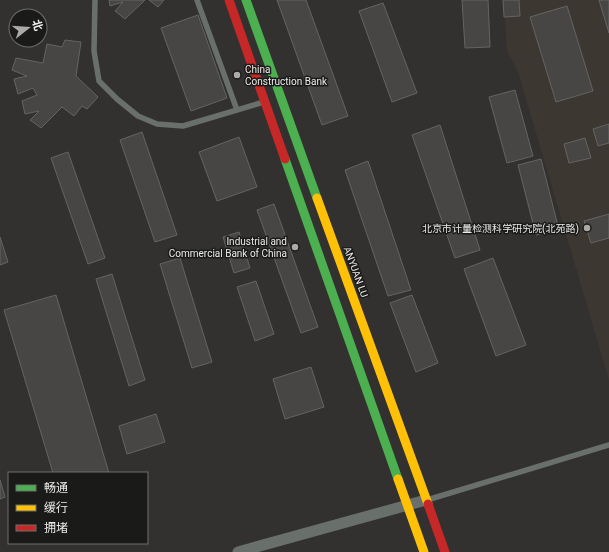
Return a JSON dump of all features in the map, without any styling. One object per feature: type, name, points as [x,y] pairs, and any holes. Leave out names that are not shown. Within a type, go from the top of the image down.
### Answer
[{"type":"main road","points":[[229,0],[424,552]]},
{"type":"main road","name":"ANYUAN LU","points":[[246,0],[445,552]]},
{"type":"street","points":[[238,552],[426,500]]},
{"type":"lane","points":[[95,0],[94,51],[99,81],[117,99],[138,116],[157,124],[183,126],[265,102]]},
{"type":"lane","points":[[197,0],[237,110]]},
{"type":"lane","points":[[426,500],[609,445]]},
{"type":"shaded area","name":"北京市计量检测科学研究院(北苑路)","points":[[504,0],[609,0],[609,380],[519,75],[507,50]]},
{"type":"building","points":[[109,0],[145,0],[125,19],[115,11],[123,2],[110,6]]},
{"type":"building","points":[[149,0],[164,0],[158,7]]},
{"type":"building","points":[[277,0],[306,0],[348,116],[322,125]]},
{"type":"building","points":[[462,0],[488,0],[490,47],[465,48]]},
{"type":"building","points":[[503,0],[519,0],[520,16],[504,17]]},
{"type":"building","points":[[599,0],[609,0],[609,33]]},
{"type":"building","points":[[383,3],[417,93],[392,102],[359,11]]},
{"type":"building","points":[[567,6],[593,91],[556,102],[530,17]]},
{"type":"building","points":[[198,15],[227,98],[191,111],[161,28]]},
{"type":"building","points":[[65,40],[81,42],[76,76],[98,97],[87,109],[82,106],[74,116],[62,107],[41,128],[30,120],[39,111],[25,114],[22,101],[37,95],[33,88],[18,94],[14,79],[27,76],[12,70],[16,58],[43,63],[48,44],[62,47]]},
{"type":"building","points":[[515,90],[533,156],[507,163],[489,97]]},
{"type":"building","points":[[609,124],[609,143],[598,146],[593,129]]},
{"type":"building","points":[[440,125],[480,250],[455,258],[412,135]]},
{"type":"building","points":[[142,132],[177,235],[155,242],[120,140]]},
{"type":"building","points":[[239,137],[257,187],[217,201],[199,152]]},
{"type":"building","points":[[585,138],[591,158],[569,163],[564,144]]},
{"type":"building","points":[[68,152],[105,258],[88,264],[51,158]]},
{"type":"building","points":[[541,159],[559,230],[536,235],[518,165]]},
{"type":"building","points":[[368,161],[411,290],[388,296],[345,170]]},
{"type":"building","points":[[274,204],[318,327],[301,333],[257,210]]},
{"type":"building","points":[[609,214],[609,238],[591,243],[584,221]]},
{"type":"building","points":[[239,232],[250,268],[234,273],[223,237]]},
{"type":"building","points":[[0,237],[8,262],[0,265]]},
{"type":"building","points":[[180,258],[212,362],[192,368],[160,264]]},
{"type":"building","points":[[493,258],[526,345],[496,356],[464,269]]},
{"type":"building","points":[[112,274],[145,380],[129,386],[96,279]]},
{"type":"building","points":[[256,281],[274,334],[255,341],[237,287]]},
{"type":"building","points":[[56,295],[109,472],[53,472],[4,310]]},
{"type":"building","points":[[412,295],[438,363],[416,372],[390,303]]},
{"type":"building","points":[[311,367],[324,407],[285,419],[273,379]]},
{"type":"building","points":[[156,414],[165,442],[127,454],[119,426]]},
{"type":"building","points":[[0,480],[5,497],[0,499]]},
{"type":"traffic: fast","points":[[246,0],[317,198]]},
{"type":"traffic: fast","points":[[285,159],[398,479]]},
{"type":"traffic: slow","points":[[317,198],[428,504]]},
{"type":"traffic: slow","points":[[398,479],[424,552]]},
{"type":"traffic: jam","points":[[229,0],[285,159]]},
{"type":"traffic: jam","points":[[428,504],[445,552]]},
{"type":"place","name":"China Construction Bank","points":[[237,75]]},
{"type":"place","name":"北京市计量检测科学研究院(北苑路)","points":[[587,228]]},
{"type":"place","name":"Industrial and Commercial Bank of China","points":[[295,247]]}]
